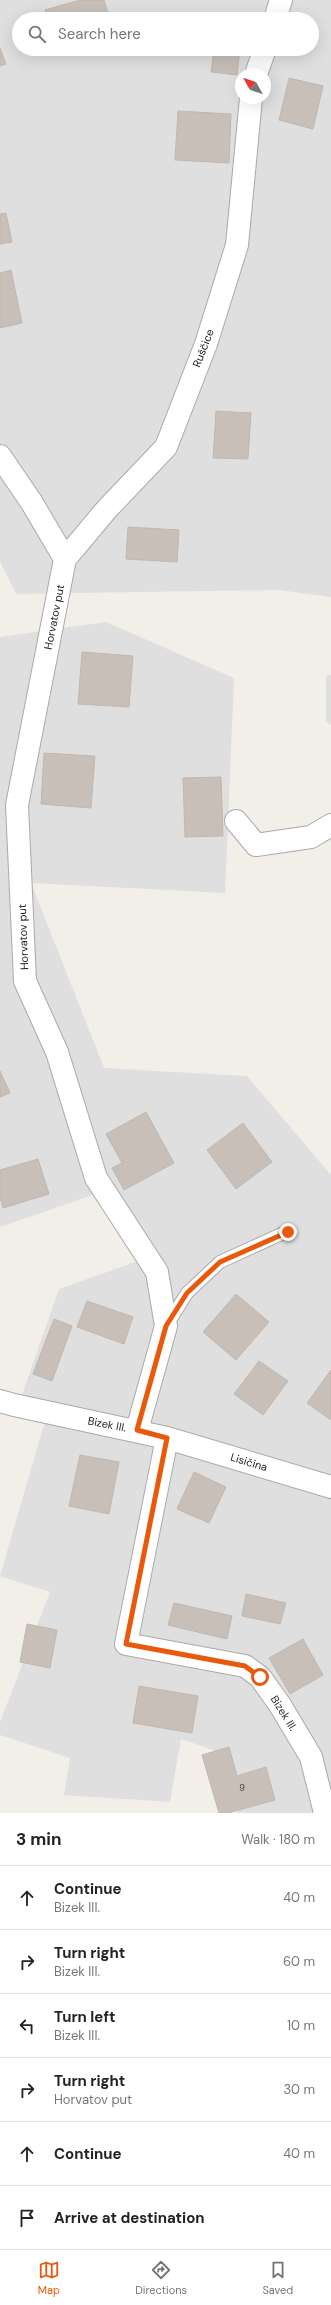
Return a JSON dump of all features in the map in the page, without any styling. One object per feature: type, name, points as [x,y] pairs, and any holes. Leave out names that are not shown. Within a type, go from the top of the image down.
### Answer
[{"type":"street","points":[[277,12],[281,0]]},
{"type":"street","points":[[258,68],[262,56]]},
{"type":"street","name":"Ruščice","points":[[65,559],[107,509],[166,447],[206,344],[237,245],[250,104]]},
{"type":"street","points":[[0,456],[32,503],[65,559]]},
{"type":"street","name":"Horvatov put","points":[[65,559],[17,805],[25,981],[57,1052],[96,1178],[157,1272],[166,1326],[137,1430]]},
{"type":"street","points":[[236,821],[256,845],[311,837],[331,825]]},
{"type":"street","name":"Bizek III.","points":[[0,1400],[14,1406],[137,1430],[167,1438],[126,1644],[245,1666],[260,1677],[280,1705],[311,1757],[325,1813]]},
{"type":"street","name":"Lisičina","points":[[167,1438],[331,1487]]},
{"type":"lane","points":[[166,1326],[187,1293],[220,1262],[288,1232]]},
{"type":"shaded area","points":[[0,0],[331,0],[331,597],[279,590],[16,594],[0,562]]},
{"type":"shaded area","points":[[106,622],[234,678],[225,893],[31,883],[104,1068],[247,1076],[331,1175],[331,1804],[325,1813],[237,1813],[223,1758],[213,1750],[181,1739],[170,1802],[64,1795],[70,1758],[0,1735],[0,1722],[50,1592],[0,1576],[50,1404],[22,1395],[59,1289],[155,1255],[112,1186],[90,1196],[0,1227],[0,637]]},
{"type":"shaded area","points":[[331,675],[331,725],[326,722],[326,676]]},
{"type":"building","points":[[80,0],[104,0],[108,12],[46,12],[45,10]]},
{"type":"building","points":[[0,48],[6,64],[0,66]]},
{"type":"building","points":[[213,56],[239,56],[238,68],[235,68],[235,75],[211,72]]},
{"type":"building","points":[[289,78],[323,86],[313,129],[279,120]]},
{"type":"building","points":[[178,111],[231,114],[229,163],[175,160]]},
{"type":"building","points":[[6,213],[12,242],[0,244],[0,214]]},
{"type":"building","points":[[11,270],[22,323],[0,328],[0,273]]},
{"type":"building","points":[[216,411],[251,413],[248,459],[213,458]]},
{"type":"building","points":[[128,527],[179,530],[177,562],[126,559]]},
{"type":"building","points":[[82,652],[133,656],[129,707],[78,704]]},
{"type":"building","points":[[44,753],[95,756],[91,808],[41,804]]},
{"type":"building","points":[[221,777],[223,836],[185,837],[183,778]]},
{"type":"building","points":[[0,1071],[10,1093],[0,1097]]},
{"type":"building","points":[[146,1112],[174,1163],[124,1190],[112,1168],[122,1163],[106,1134]]},
{"type":"building","points":[[243,1123],[272,1162],[236,1189],[207,1150]]},
{"type":"building","points":[[38,1159],[49,1194],[3,1208],[0,1197],[0,1170]]},
{"type":"building","points":[[236,1294],[269,1322],[236,1360],[203,1332]]},
{"type":"building","points":[[87,1301],[133,1317],[124,1344],[77,1327]]},
{"type":"building","points":[[54,1319],[72,1326],[52,1381],[33,1374]]},
{"type":"building","points":[[259,1361],[288,1381],[263,1415],[234,1394]]},
{"type":"building","points":[[331,1370],[331,1420],[307,1403]]},
{"type":"building","points":[[80,1455],[119,1462],[109,1514],[69,1506]]},
{"type":"building","points":[[194,1472],[226,1487],[209,1523],[177,1509]]},
{"type":"building","points":[[246,1594],[286,1603],[280,1624],[242,1616]]},
{"type":"building","points":[[174,1603],[232,1616],[227,1639],[168,1625]]},
{"type":"building","points":[[27,1624],[57,1630],[50,1668],[20,1662]]},
{"type":"building","points":[[303,1639],[323,1675],[290,1694],[269,1658]]},
{"type":"building","points":[[139,1686],[198,1696],[192,1733],[133,1723]]},
{"type":"building","points":[[229,1747],[237,1776],[266,1767],[275,1800],[228,1813],[219,1813],[202,1755]]},
{"type":"route","points":[[260,1677],[245,1666],[126,1644],[167,1438],[137,1430],[166,1326],[187,1293],[220,1262],[288,1232]]}]
